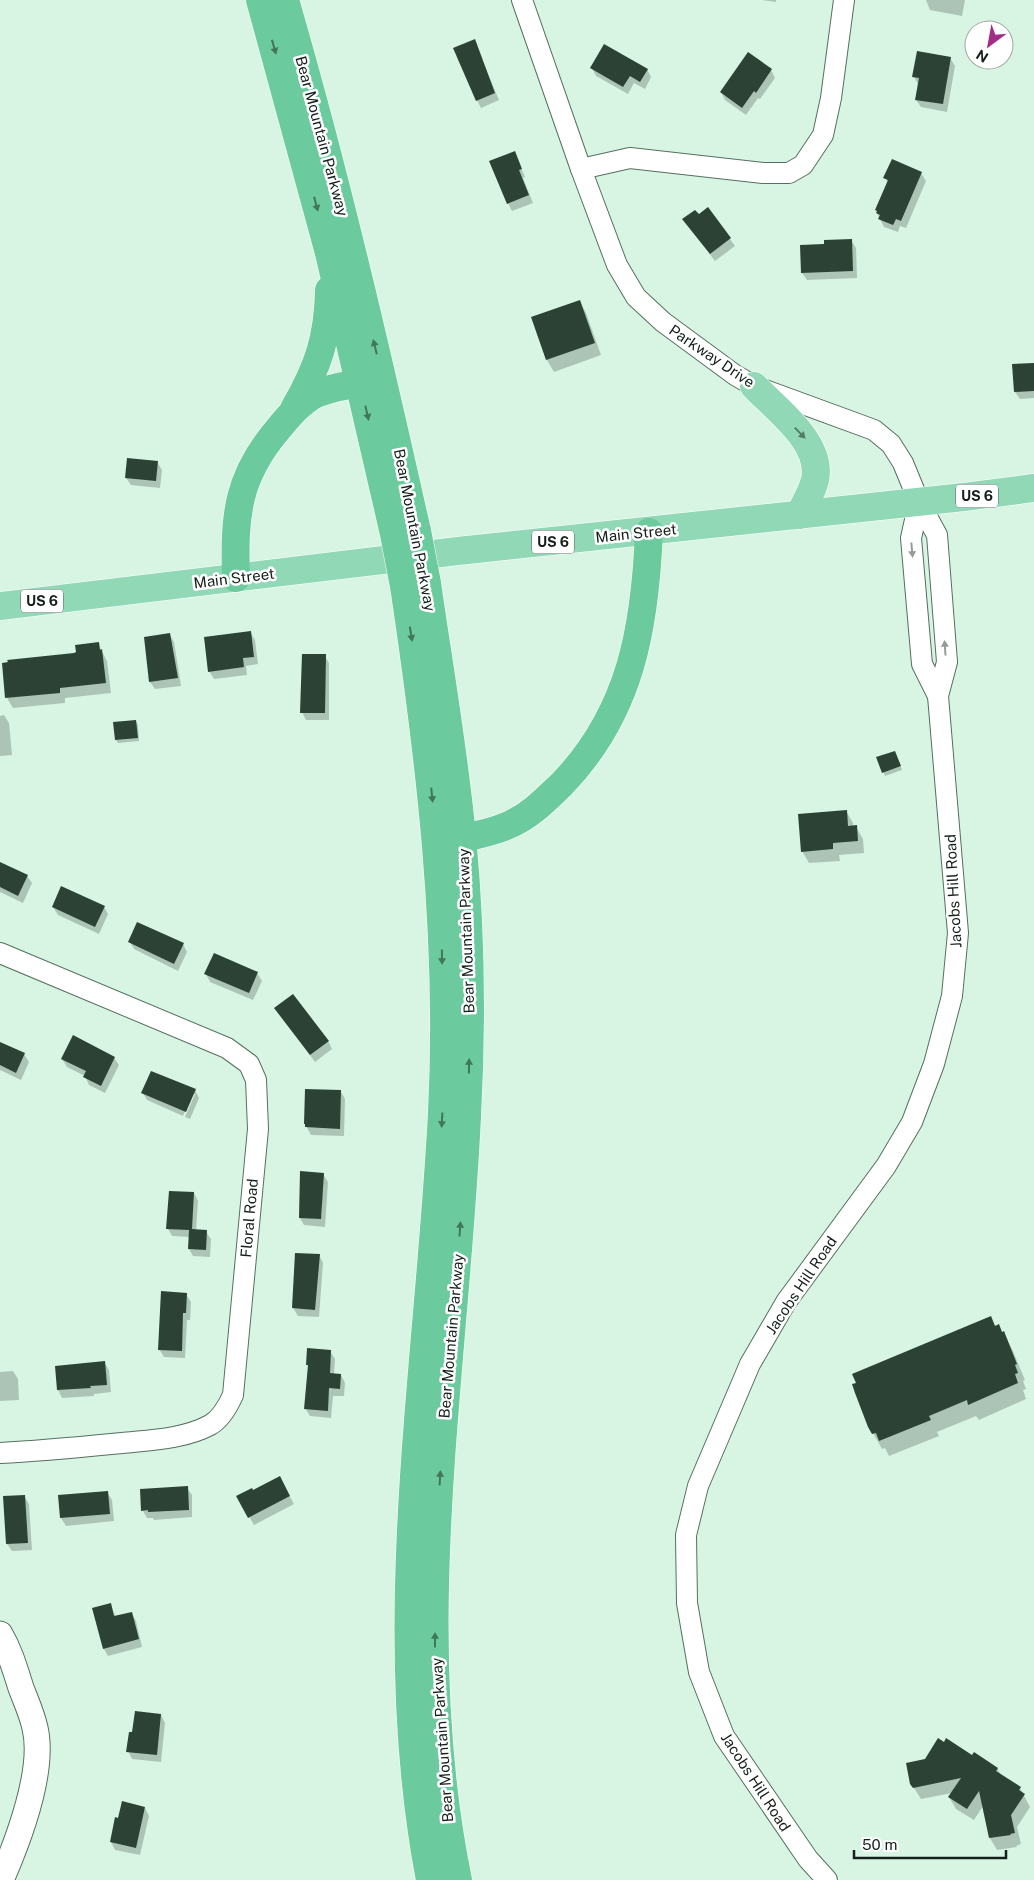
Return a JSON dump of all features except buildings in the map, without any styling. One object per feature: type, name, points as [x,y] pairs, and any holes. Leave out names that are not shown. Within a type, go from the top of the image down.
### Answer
[{"type":"highway","name":"Bear Mountain Parkway","points":[[260,0],[329,253],[360,383],[405,532]]},
{"type":"highway","name":"Bear Mountain Parkway","points":[[285,0],[351,247],[415,584],[452,744],[462,839],[470,1003],[468,1115],[437,1522],[435,1636],[442,1783],[458,1880]]},
{"type":"highway","points":[[291,413],[310,382],[322,347],[329,307],[329,253]]},
{"type":"highway","points":[[236,578],[236,522],[244,485],[261,451],[302,402],[326,390],[360,383]]},
{"type":"highway","points":[[462,839],[510,825],[535,809],[572,773],[590,749],[623,692],[638,641],[645,595],[648,532]]},
{"type":"highway","name":"Bear Mountain Parkway","points":[[415,584],[428,758],[437,842],[444,1018],[438,1196],[414,1471],[410,1582],[410,1696],[416,1793],[430,1880]]},
{"type":"main road","points":[[754,386],[807,440],[813,451],[816,465],[815,479],[811,493],[799,515]]},
{"type":"main road","name":"Main Street","points":[[0,606],[458,551],[648,532],[1034,488]]},
{"type":"street","name":"Parkway Drive","points":[[522,0],[617,265],[636,296],[663,322],[735,375],[754,386],[874,430],[891,444],[903,463],[919,502]]},
{"type":"street","points":[[581,168],[630,158],[763,173],[789,172],[803,165],[823,135],[831,98],[844,0]]},
{"type":"street","name":"Jacobs Hill Road","points":[[827,1880],[808,1859],[724,1736],[699,1672],[687,1603],[686,1535],[698,1486],[750,1364],[786,1302],[886,1166],[912,1122],[934,1064],[952,996],[958,933],[938,696],[946,662],[937,535],[919,502]]},
{"type":"street","name":"Floral Road","points":[[0,953],[227,1048],[249,1064],[256,1080],[258,1129],[233,1395],[228,1408],[213,1424],[195,1433],[59,1450],[0,1453]]},
{"type":"street","points":[[0,1634],[8,1648],[35,1729],[38,1761],[28,1805],[1,1880]]}]
